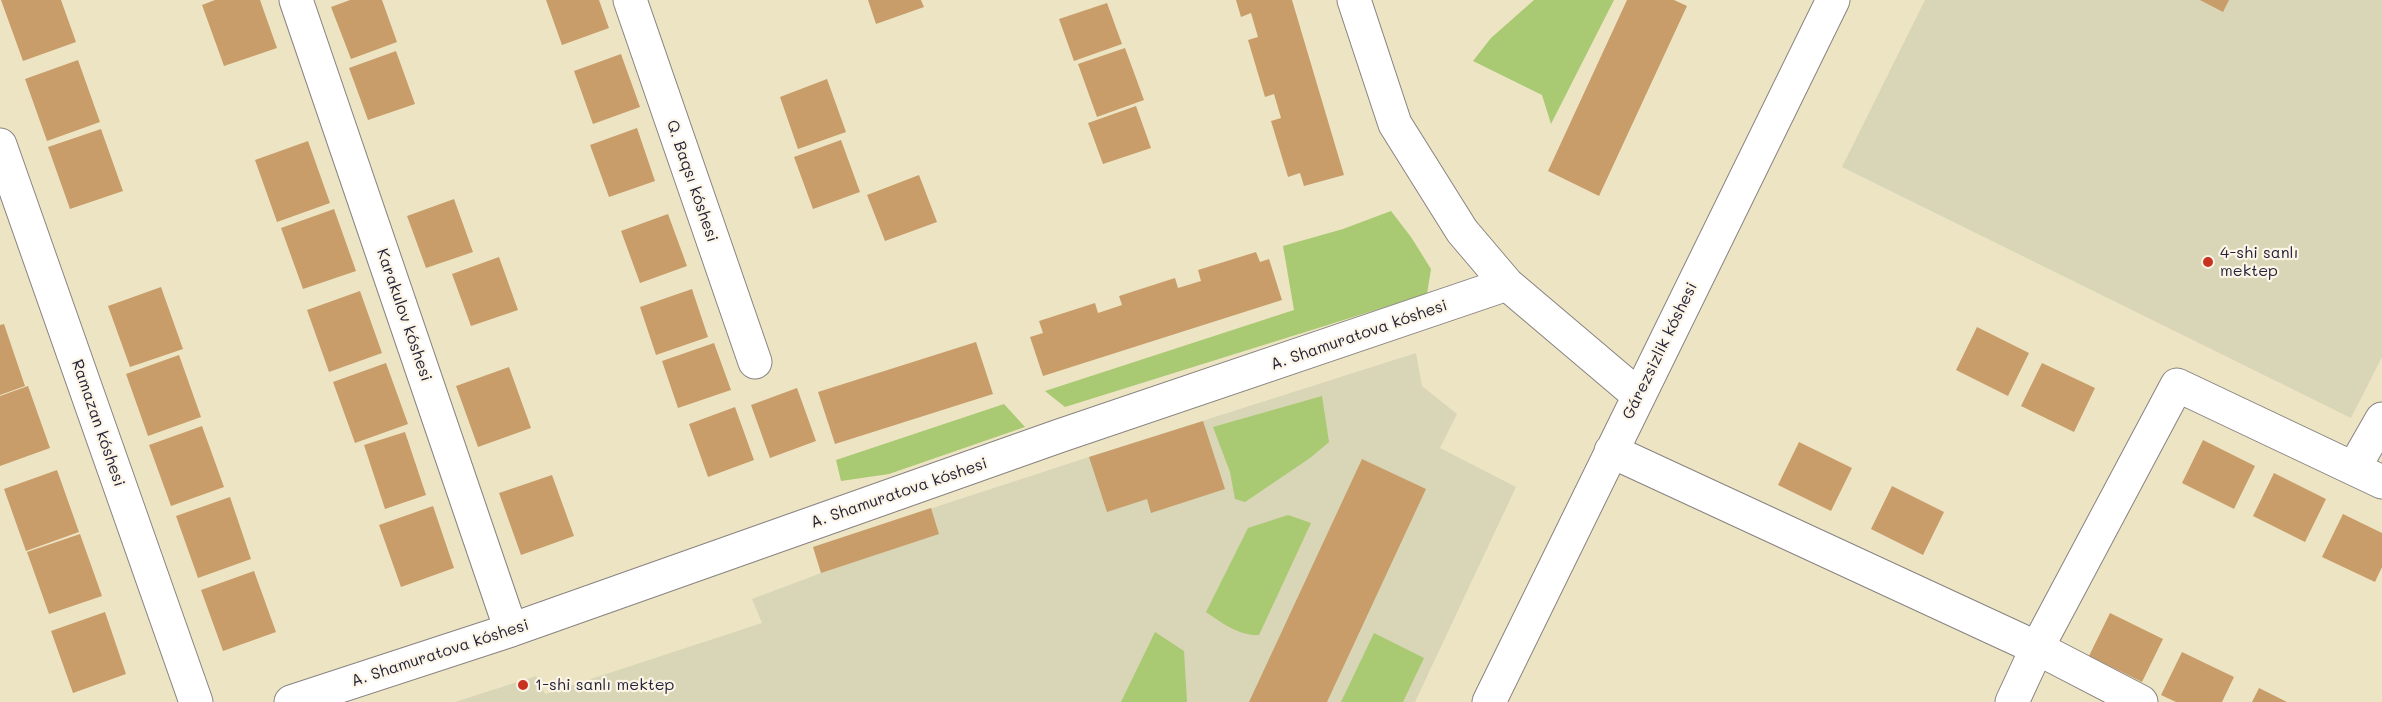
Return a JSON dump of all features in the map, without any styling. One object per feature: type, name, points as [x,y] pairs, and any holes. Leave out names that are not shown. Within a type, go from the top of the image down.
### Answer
[{"type":"street","name":"Karakulov kóshesi","points":[[297,0],[511,630]]},
{"type":"street","name":"Q. Baqsı kóshesi","points":[[630,0],[754,362]]},
{"type":"street","points":[[1354,0],[1395,124],[1462,231],[1507,284],[1638,395]]},
{"type":"street","name":"Gárezsizlik kóshesi","points":[[1490,702],[1833,0]]},
{"type":"street","name":"Ramazan kóshesi","points":[[0,145],[196,702]]},
{"type":"street","name":"A. Shamuratova kóshesi","points":[[291,702],[511,630],[1059,436],[1507,284]]},
{"type":"street","points":[[2012,702],[2037,648],[2177,385],[2368,475],[2382,419]]},
{"type":"street","points":[[1611,451],[2037,648],[2141,702]]},
{"type":"shaded area","name":"4-shi sanlı mektep","points":[[1925,0],[2382,0],[2382,357],[2351,418],[1842,167]]},
{"type":"shaded area","points":[[1416,353],[1422,386],[1457,414],[1440,448],[1516,487],[1415,702],[455,702],[536,676],[545,694],[762,623],[752,599],[821,573],[813,547]]},
{"type":"green space","points":[[1534,0],[1614,0],[1551,124],[1542,95],[1473,61],[1491,38]]},
{"type":"green space","points":[[1391,211],[1431,269],[1427,294],[1065,407],[1045,391],[1294,310],[1283,246],[1343,229]]},
{"type":"green space","points":[[1322,396],[1329,442],[1310,458],[1245,502],[1235,499],[1230,472],[1213,427]]},
{"type":"green space","points":[[1004,404],[1025,427],[889,474],[841,481],[836,460]]},
{"type":"green space","points":[[1288,515],[1311,523],[1259,635],[1238,631],[1206,612],[1248,528]]},
{"type":"green space","points":[[1155,632],[1184,651],[1187,702],[1121,702]]},
{"type":"green space","points":[[1374,633],[1424,658],[1403,702],[1341,702]]},
{"type":"building","points":[[1,0],[61,0],[76,42],[23,61]]},
{"type":"building","points":[[215,0],[260,0],[277,48],[224,66],[202,5]]},
{"type":"building","points":[[350,0],[382,0],[397,42],[351,59],[331,7]]},
{"type":"building","points":[[546,0],[599,0],[609,28],[562,45]]},
{"type":"building","points":[[868,0],[921,0],[924,7],[876,24]]},
{"type":"building","points":[[1236,0],[1292,0],[1344,175],[1304,186],[1300,173],[1288,177],[1271,121],[1281,118],[1274,94],[1265,97],[1248,40],[1258,37],[1251,13],[1241,17]]},
{"type":"building","points":[[1627,0],[1674,0],[1687,6],[1599,196],[1548,171]]},
{"type":"building","points":[[2200,0],[2229,0],[2223,12]]},
{"type":"building","points":[[1107,3],[1122,44],[1074,61],[1059,19]]},
{"type":"building","points":[[1125,48],[1144,100],[1097,117],[1078,64]]},
{"type":"building","points":[[396,51],[415,104],[368,120],[349,68]]},
{"type":"building","points":[[621,54],[640,107],[593,124],[574,71]]},
{"type":"building","points":[[78,60],[100,122],[47,141],[25,79]]},
{"type":"building","points":[[827,79],[846,132],[798,149],[780,97]]},
{"type":"building","points":[[1136,106],[1151,148],[1103,164],[1088,123]]},
{"type":"building","points":[[637,128],[655,181],[609,197],[590,145]]},
{"type":"building","points":[[101,129],[123,191],[70,209],[48,147]]},
{"type":"building","points":[[841,140],[860,192],[813,209],[794,157]]},
{"type":"building","points":[[308,141],[330,203],[277,222],[255,160]]},
{"type":"building","points":[[919,175],[937,222],[885,241],[867,195]]},
{"type":"building","points":[[454,199],[473,252],[426,268],[407,216]]},
{"type":"building","points":[[334,209],[356,271],[303,289],[281,228]]},
{"type":"building","points":[[668,214],[687,266],[640,283],[621,231]]},
{"type":"building","points":[[1256,252],[1260,262],[1269,259],[1282,300],[1043,376],[1030,337],[1043,333],[1039,321],[1095,303],[1098,313],[1122,305],[1119,296],[1175,278],[1178,288],[1201,281],[1198,270]]},
{"type":"building","points":[[499,257],[518,310],[471,326],[452,274]]},
{"type":"building","points":[[161,287],[183,349],[130,367],[108,306]]},
{"type":"building","points":[[692,289],[708,337],[656,355],[640,307]]},
{"type":"building","points":[[360,291],[382,353],[329,372],[307,310]]},
{"type":"building","points":[[4,324],[25,386],[0,395],[0,325]]},
{"type":"building","points":[[1977,327],[2029,353],[2008,396],[1956,370]]},
{"type":"building","points":[[976,342],[993,394],[835,444],[818,392]]},
{"type":"building","points":[[714,343],[731,390],[678,408],[662,361]]},
{"type":"building","points":[[179,355],[201,417],[148,436],[126,374]]},
{"type":"building","points":[[386,363],[408,424],[355,443],[333,382]]},
{"type":"building","points":[[2042,363],[2095,388],[2074,432],[2021,406]]},
{"type":"building","points":[[509,367],[531,428],[478,447],[456,386]]},
{"type":"building","points":[[28,386],[50,448],[0,466],[0,396]]},
{"type":"building","points":[[797,388],[816,441],[770,458],[751,405]]},
{"type":"building","points":[[735,407],[754,460],[708,477],[689,424]]},
{"type":"building","points":[[1203,421],[1225,489],[1151,513],[1147,499],[1107,512],[1089,457]]},
{"type":"building","points":[[202,426],[224,487],[171,506],[149,445]]},
{"type":"building","points":[[405,432],[426,495],[385,509],[364,445]]},
{"type":"building","points":[[2203,440],[2255,466],[2234,509],[2182,483]]},
{"type":"building","points":[[1799,442],[1852,468],[1831,511],[1778,485]]},
{"type":"building","points":[[1362,459],[1426,489],[1327,702],[1249,702]]},
{"type":"building","points":[[57,470],[79,532],[26,551],[4,489]]},
{"type":"building","points":[[2274,473],[2326,499],[2305,542],[2253,516]]},
{"type":"building","points":[[552,475],[574,536],[521,555],[499,493]]},
{"type":"building","points":[[1892,486],[1944,512],[1923,555],[1871,529]]},
{"type":"building","points":[[230,497],[251,559],[198,578],[176,516]]},
{"type":"building","points":[[433,506],[454,568],[401,587],[379,525]]},
{"type":"building","points":[[931,508],[939,534],[821,573],[813,547]]},
{"type":"building","points":[[2343,514],[2382,533],[2382,567],[2375,582],[2322,557]]},
{"type":"building","points":[[80,534],[102,596],[49,614],[27,552]]},
{"type":"building","points":[[254,571],[276,632],[223,651],[201,590]]},
{"type":"building","points":[[105,612],[126,674],[73,693],[51,631]]},
{"type":"building","points":[[2110,613],[2163,639],[2142,682],[2089,656]]},
{"type":"building","points":[[2182,652],[2234,677],[2222,702],[2176,702],[2161,695]]},
{"type":"building","points":[[2259,688],[2287,702],[2252,702]]},
{"type":"place","name":"4-shi sanlı mektep","points":[[2208,262]]},
{"type":"place","name":"1-shi sanlı mektep","points":[[523,685]]}]
